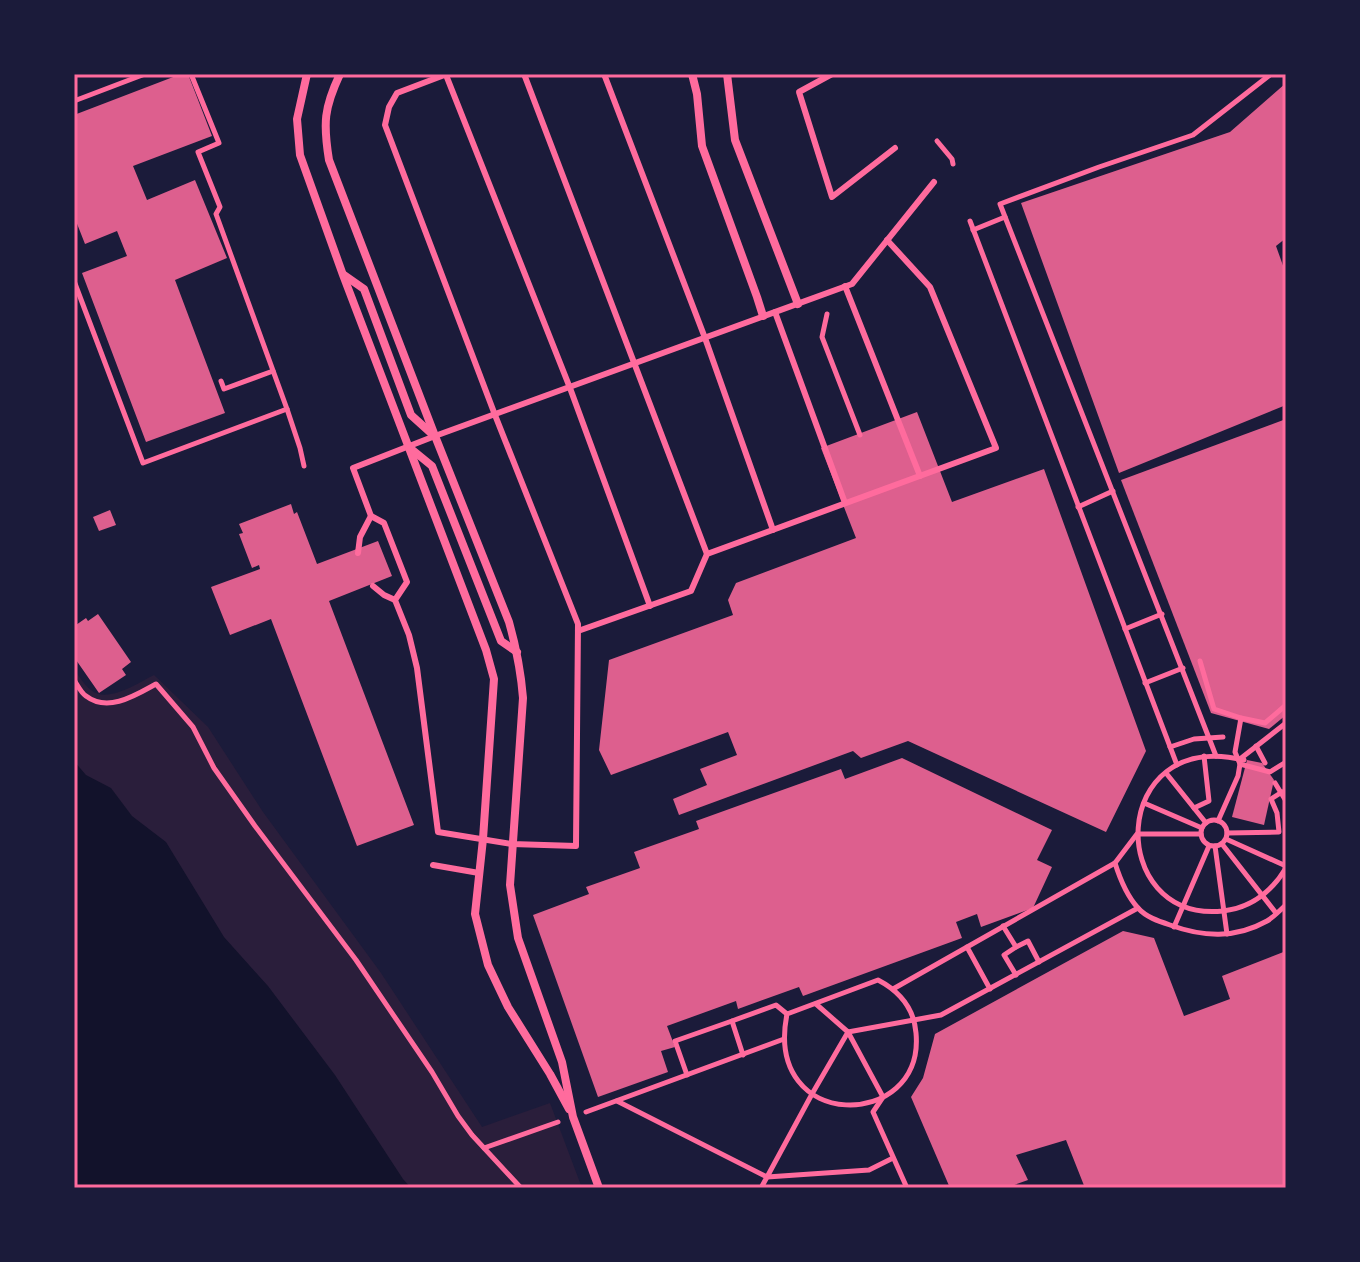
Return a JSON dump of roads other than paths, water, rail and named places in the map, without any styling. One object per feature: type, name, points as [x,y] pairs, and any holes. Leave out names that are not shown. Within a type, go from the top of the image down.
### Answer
[{"type":"street","points":[[307,74],[297,119],[300,155],[486,650],[494,679],[475,914],[488,965],[508,1007],[573,1117],[599,1188]]},
{"type":"street","points":[[340,74],[329,98],[326,116],[329,160],[509,622],[517,652],[523,698],[510,885],[518,938],[562,1062],[573,1117]]},
{"type":"street","points":[[692,74],[702,146],[763,316]]},
{"type":"street","points":[[727,74],[735,140],[798,304]]},
{"type":"street","points":[[343,275],[364,289],[411,415],[435,436]]},
{"type":"street","points":[[408,447],[432,466],[501,641],[517,652]]},
{"type":"lane","points":[[373,586],[395,600],[409,635],[417,668],[438,832],[512,844],[576,846],[578,624],[385,125],[389,107],[397,93],[446,74],[570,388],[650,606]]},
{"type":"lane","points":[[524,74],[707,554],[691,591],[578,631]]},
{"type":"lane","points":[[604,74],[705,338],[773,530]]},
{"type":"lane","points":[[832,74],[799,92],[832,197],[895,148]]},
{"type":"lane","points":[[395,600],[407,582],[384,523],[371,516],[353,468],[852,284],[934,182]]},
{"type":"lane","points":[[707,554],[996,448],[930,287],[887,240]]},
{"type":"lane","points":[[845,286],[920,476]]},
{"type":"lane","points":[[775,312],[845,503]]},
{"type":"lane","points":[[358,553],[360,537],[371,516]]},
{"type":"lane","points":[[433,865],[479,873]]}]
